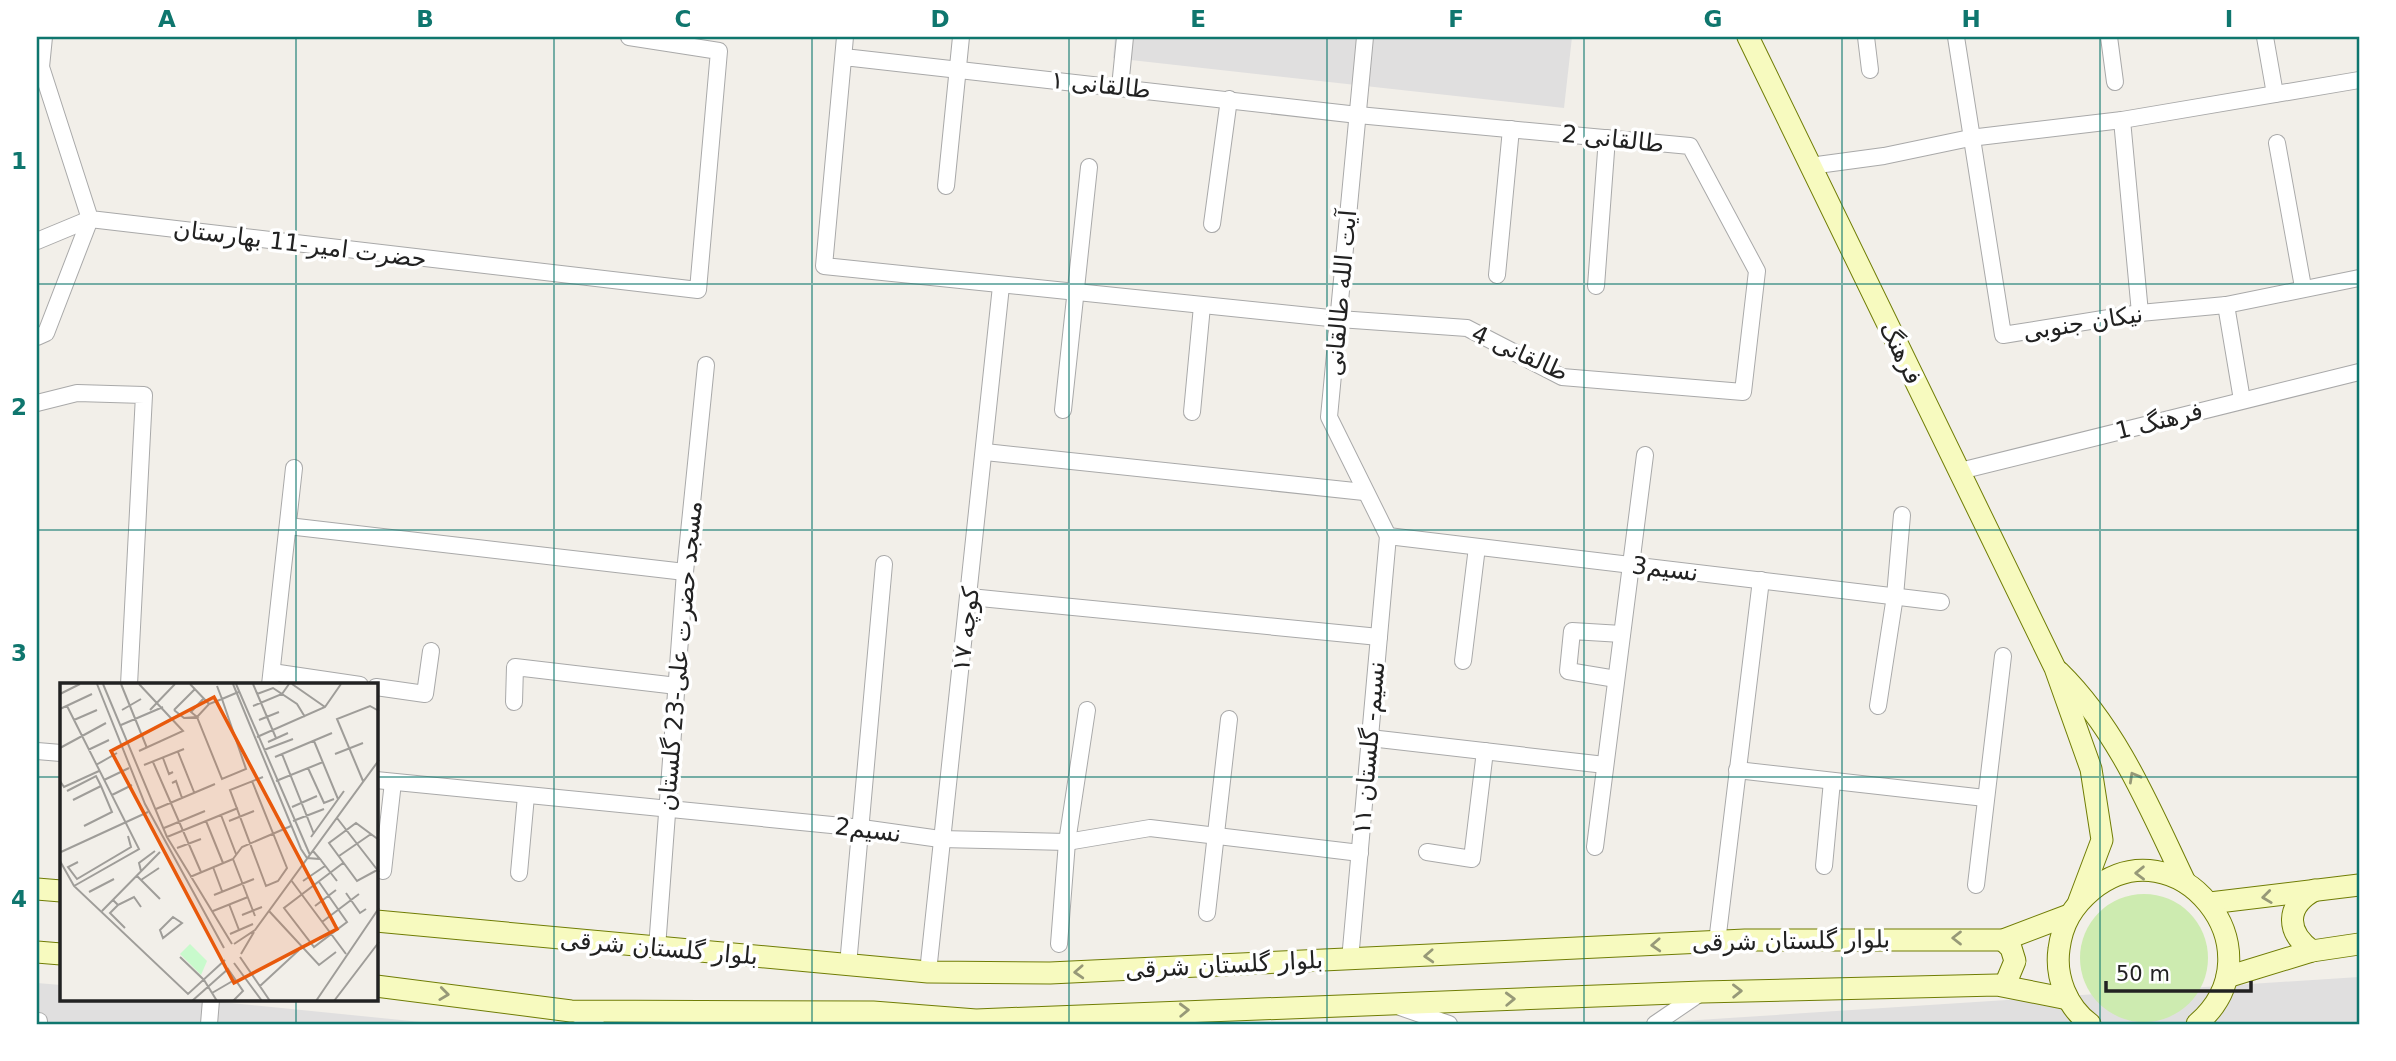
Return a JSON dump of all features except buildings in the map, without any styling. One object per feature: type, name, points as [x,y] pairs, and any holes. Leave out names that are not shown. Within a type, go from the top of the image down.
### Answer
[{"type":"main road","name":"فرهنگ","points":[[1748,37],[2055,668],[2091,769],[2102,840],[2061,935],[2058,957],[2060,979],[2068,999]]},
{"type":"main road","name":"فرهنگ","points":[[2055,668],[2083,696],[2135,777],[2185,882]]},
{"type":"main road","name":"بلوار گلستان شرقی","points":[[378,921],[928,972],[1050,973],[1717,942],[2003,940],[2074,908],[2101,883],[2128,873],[2158,873],[2185,882]]},
{"type":"main road","points":[[2185,882],[2210,903],[2223,925],[2229,951],[2227,977],[2220,997],[2197,1024]]},
{"type":"main road","points":[[2210,903],[2359,885]]},
{"type":"main road","points":[[37,889],[60,891]]},
{"type":"main road","points":[[2312,951],[2299,942],[2292,927],[2294,911],[2303,897],[2317,889]]},
{"type":"main road","points":[[2003,940],[2011,948],[2015,961],[2005,985]]},
{"type":"main road","points":[[2227,977],[2312,951],[2359,944]]},
{"type":"main road","points":[[37,952],[60,954]]},
{"type":"main road","name":"بلوار گلستان شرقی","points":[[378,986],[571,1011],[660,1019],[873,1012],[976,1020],[1702,992],[2005,985],[2068,999]]},
{"type":"main road","points":[[2068,999],[2090,1024]]},
{"type":"street","points":[[37,337],[46,333],[90,219],[39,67],[44,37]]},
{"type":"street","points":[[629,37],[720,44]]},
{"type":"street","points":[[844,57],[845,37]]},
{"type":"street","points":[[946,186],[961,37]]},
{"type":"street","points":[[1120,87],[1125,37]]},
{"type":"street","name":"آیت الله طالقانی","points":[[1365,37],[1329,418],[1388,536]]},
{"type":"street","points":[[1866,37],[1871,71]]},
{"type":"street","points":[[1956,37],[1970,138]]},
{"type":"street","points":[[2109,37],[2115,82]]},
{"type":"street","points":[[2265,37],[2275,94]]},
{"type":"street","name":"حضرت امیر-11 بهارستان","points":[[90,219],[698,290],[720,44]]},
{"type":"street","name":"طالقانی ۱","points":[[844,57],[1229,99],[1358,116]]},
{"type":"street","name":"طالقانی 4","points":[[844,57],[824,266],[1075,294],[1467,328],[1563,377],[1743,392]]},
{"type":"street","points":[[1810,166],[1884,156],[1970,138],[2122,120],[2359,80]]},
{"type":"street","points":[[1212,224],[1229,99]]},
{"type":"street","name":"طالقانی 2","points":[[1358,116],[1690,146],[1757,271],[1743,392]]},
{"type":"street","points":[[2122,120],[2140,313]]},
{"type":"street","points":[[1497,275],[1511,129]]},
{"type":"street","points":[[1596,286],[1607,138]]},
{"type":"street","name":"نیکان جنوبی","points":[[1970,138],[2003,335],[2140,313],[2226,305],[2303,287],[2359,278]]},
{"type":"street","points":[[2277,144],[2303,287]]},
{"type":"street","points":[[1063,410],[1089,167]]},
{"type":"street","points":[[37,241],[90,219]]},
{"type":"street","name":"کوچه ۱۷","points":[[928,972],[940,839],[970,597],[1002,286]]},
{"type":"street","points":[[2226,305],[2242,400]]},
{"type":"street","points":[[1192,412],[1202,306]]},
{"type":"street","name":"مسجد حضرت علی-23 گلستان","points":[[657,948],[685,572],[706,365]]},
{"type":"street","name":"فرهنگ 1","points":[[1959,471],[2359,372]]},
{"type":"street","points":[[37,403],[77,393],[144,395],[129,683]]},
{"type":"street","points":[[985,452],[1364,492]]},
{"type":"street","points":[[1595,847],[1645,455]]},
{"type":"street","points":[[294,468],[271,678],[335,683]]},
{"type":"street","points":[[1878,706],[1895,596],[1902,515]]},
{"type":"street","points":[[288,526],[685,572]]},
{"type":"street","name":"نسیم3","points":[[1388,536],[1941,602]]},
{"type":"street","name":"نسیم- گلستان ۱۱","points":[[1350,960],[1388,536]]},
{"type":"street","points":[[1462,661],[1477,547]]},
{"type":"street","points":[[848,965],[884,564]]},
{"type":"street","points":[[1717,942],[1761,580]]},
{"type":"street","points":[[970,597],[1379,637]]},
{"type":"street","points":[[1616,679],[1568,671],[1572,631],[1622,634]]},
{"type":"street","points":[[378,687],[425,694],[432,651]]},
{"type":"street","points":[[1976,885],[2003,656]]},
{"type":"street","points":[[514,702],[515,667],[677,686]]},
{"type":"street","points":[[1059,944],[1068,842],[1087,710]]},
{"type":"street","points":[[1207,913],[1228,719]]},
{"type":"street","points":[[1370,737],[1605,765]]},
{"type":"street","points":[[37,751],[60,753]]},
{"type":"street","points":[[1427,852],[1472,859],[1485,751]]},
{"type":"street","points":[[1737,769],[1985,798]]},
{"type":"street","points":[[383,871],[384,781]]},
{"type":"street","name":"نسیم2","points":[[384,781],[667,811],[862,828],[940,839],[1068,842],[1150,828],[1360,853]]},
{"type":"street","points":[[1824,866],[1832,781]]},
{"type":"street","points":[[519,873],[526,796]]},
{"type":"street","points":[[1655,1024],[1702,992]]},
{"type":"street","points":[[209,1024],[211,1002]]},
{"type":"street","points":[[1391,1004],[1449,1024]]},
{"type":"street","points":[[571,1011],[596,1024]]},
{"type":"street","points":[[873,1012],[899,1024]]},
{"type":"street","points":[[1097,1024],[1121,1013]]},
{"type":"shaded area","points":[[1115,37],[1572,37],[1564,108],[1113,58]]},
{"type":"shaded area","points":[[2359,977],[2359,1024],[1637,1024]]},
{"type":"shaded area","points":[[37,983],[60,985],[60,1002],[221,1002],[441,1024],[37,1024]]},
{"type":"green space","points":[[2144,894],[2168,899],[2189,913],[2203,934],[2208,958],[2203,982],[2189,1003],[2168,1017],[2144,1022],[2120,1017],[2099,1003],[2085,982],[2080,958],[2085,934],[2099,913],[2120,899]]}]
